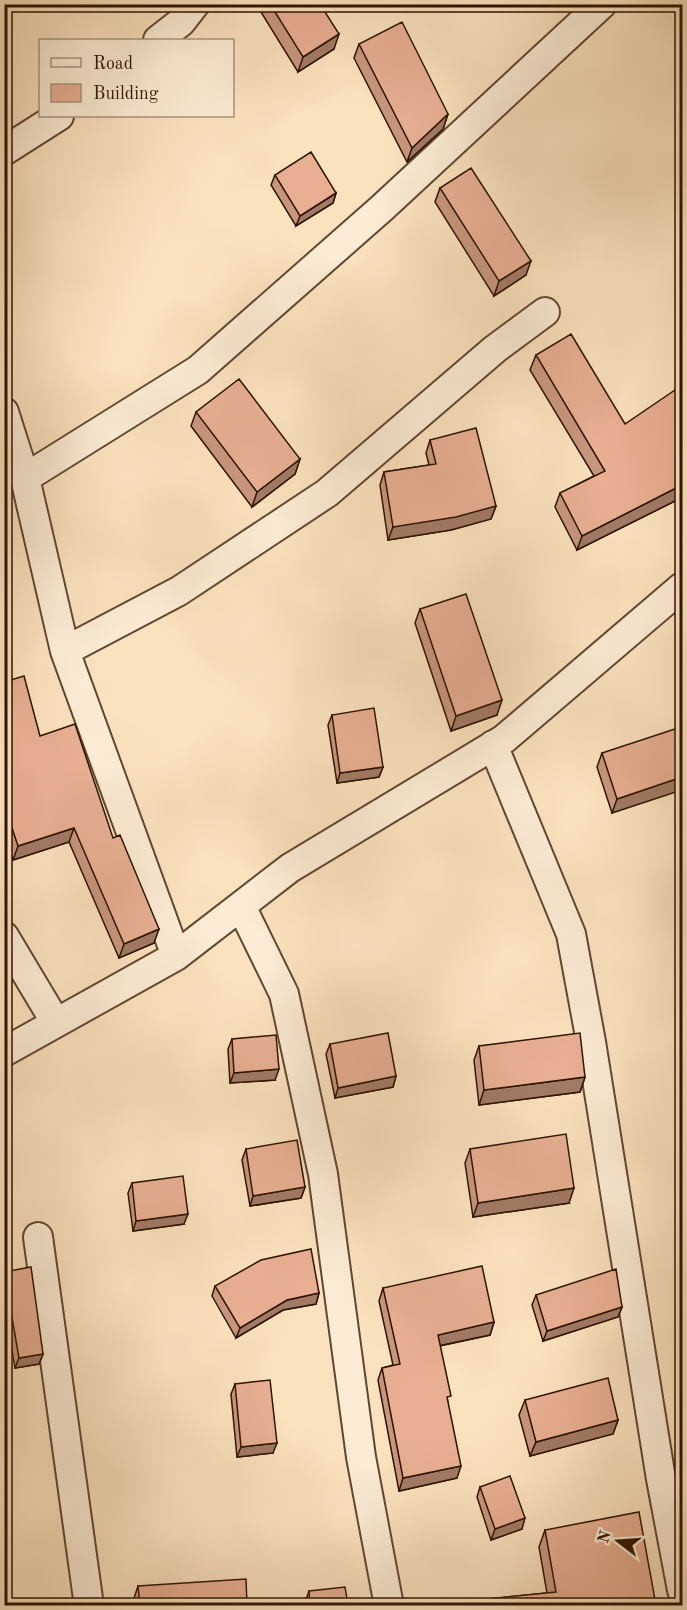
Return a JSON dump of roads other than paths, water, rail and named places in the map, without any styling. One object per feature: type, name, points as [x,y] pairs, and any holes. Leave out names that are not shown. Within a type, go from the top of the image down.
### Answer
[{"type":"street","points":[[159,39],[181,22],[195,4]]},
{"type":"street","points":[[26,478],[198,370],[382,208],[602,4]]},
{"type":"street","points":[[4,151],[56,117]]},
{"type":"street","points":[[65,651],[179,591],[327,493],[495,349],[545,312]]},
{"type":"street","points":[[4,412],[26,478],[65,651],[176,956]]},
{"type":"street","points":[[4,1052],[176,956],[290,868],[493,745],[682,587]]},
{"type":"street","points":[[493,745],[571,934],[593,1054],[661,1479],[682,1590]]},
{"type":"street","points":[[241,906],[284,994],[323,1174],[361,1457],[389,1605]]},
{"type":"street","points":[[4,936],[56,1023]]},
{"type":"street","points":[[38,1237],[89,1605]]}]
